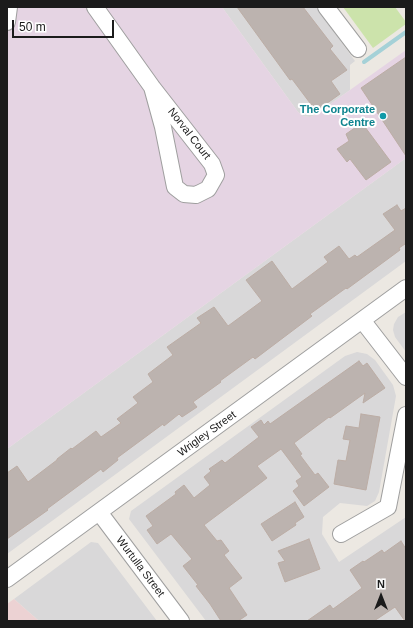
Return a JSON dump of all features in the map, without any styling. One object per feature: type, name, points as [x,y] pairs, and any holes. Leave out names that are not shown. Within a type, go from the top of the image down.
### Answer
[{"type":"street","points":[[7,22],[9,7]]},
{"type":"street","name":"Norval Court","points":[[95,7],[152,87],[212,164],[216,175],[208,189],[196,194],[184,194],[175,187],[163,127],[152,87]]},
{"type":"street","points":[[326,7],[358,49]]},
{"type":"street","name":"Wrigley Street","points":[[7,579],[406,288]]},
{"type":"street","points":[[362,320],[406,377]]},
{"type":"street","points":[[341,534],[388,507],[406,415]]},
{"type":"street","name":"Wurtulla Street","points":[[99,512],[181,621]]},
{"type":"shaded area","points":[[7,7],[222,7],[298,112],[303,116],[310,117],[315,115],[406,50],[406,158],[7,449]]},
{"type":"shaded area","points":[[222,7],[316,7],[355,61],[350,65],[350,90],[315,115],[310,117],[303,116],[298,112]]},
{"type":"shaded area","points":[[406,158],[406,261],[7,554],[7,449]]},
{"type":"shaded area","points":[[406,312],[406,352],[395,337],[393,330],[394,324],[398,317]]},
{"type":"shaded area","points":[[357,352],[367,354],[375,360],[393,385],[396,396],[379,492],[375,501],[367,506],[340,503],[323,517],[322,534],[339,562],[406,517],[406,617],[400,621],[206,621],[129,519],[131,511],[345,356]]},
{"type":"shaded area","points":[[91,542],[98,543],[157,621],[39,621],[14,599]]},
{"type":"shaded area","points":[[14,599],[39,621],[7,621],[7,604]]},
{"type":"green space","points":[[343,7],[395,7],[406,24],[373,48]]},
{"type":"building","points":[[237,7],[303,7],[333,46],[330,49],[347,70],[331,81],[340,94],[316,111],[292,79],[290,80]]},
{"type":"building","points":[[406,57],[406,156],[361,88]]},
{"type":"building","points":[[362,123],[391,162],[366,180],[350,159],[347,162],[337,149],[349,141],[346,134]]},
{"type":"building","points":[[397,205],[401,211],[406,208],[406,245],[405,244],[399,248],[400,250],[310,314],[312,316],[255,359],[253,357],[220,381],[221,382],[193,402],[197,407],[182,417],[179,414],[164,426],[163,424],[117,458],[118,460],[103,472],[101,469],[47,509],[48,510],[7,539],[7,473],[17,466],[28,482],[71,448],[72,449],[96,431],[101,437],[121,423],[117,419],[138,403],[133,397],[153,382],[148,374],[173,355],[167,347],[201,323],[197,318],[214,307],[228,326],[262,301],[246,280],[272,261],[292,289],[328,262],[324,257],[339,246],[349,259],[355,255],[357,257],[395,230],[383,214]]},
{"type":"building","points":[[359,361],[363,366],[367,363],[385,388],[363,403],[365,393],[294,443],[302,454],[300,455],[315,475],[318,473],[329,487],[304,506],[293,491],[299,486],[296,481],[302,477],[281,449],[257,466],[267,478],[204,525],[217,541],[221,540],[229,551],[224,555],[242,578],[229,588],[247,615],[238,621],[221,621],[196,586],[198,585],[183,566],[192,559],[171,534],[157,544],[147,530],[153,526],[146,516],[176,494],[175,492],[184,485],[194,498],[210,485],[204,477],[211,471],[209,469],[222,460],[225,463],[259,437],[251,427],[261,420],[264,425],[268,421],[270,424]]},
{"type":"building","points":[[361,414],[380,417],[366,490],[334,484],[338,460],[346,461],[350,440],[343,439],[346,426],[359,428]]},
{"type":"building","points":[[295,502],[304,517],[295,523],[296,525],[272,541],[261,524]]},
{"type":"building","points":[[309,539],[320,569],[285,582],[278,563],[285,561],[278,551]]},
{"type":"building","points":[[401,541],[406,549],[406,621],[395,607],[374,621],[307,621],[330,605],[333,609],[362,588],[350,570],[382,550],[384,553]]},
{"type":"waterway","points":[[364,62],[406,32]]},
{"type":"place","name":"The Corporate Centre","points":[[383,116]]}]
